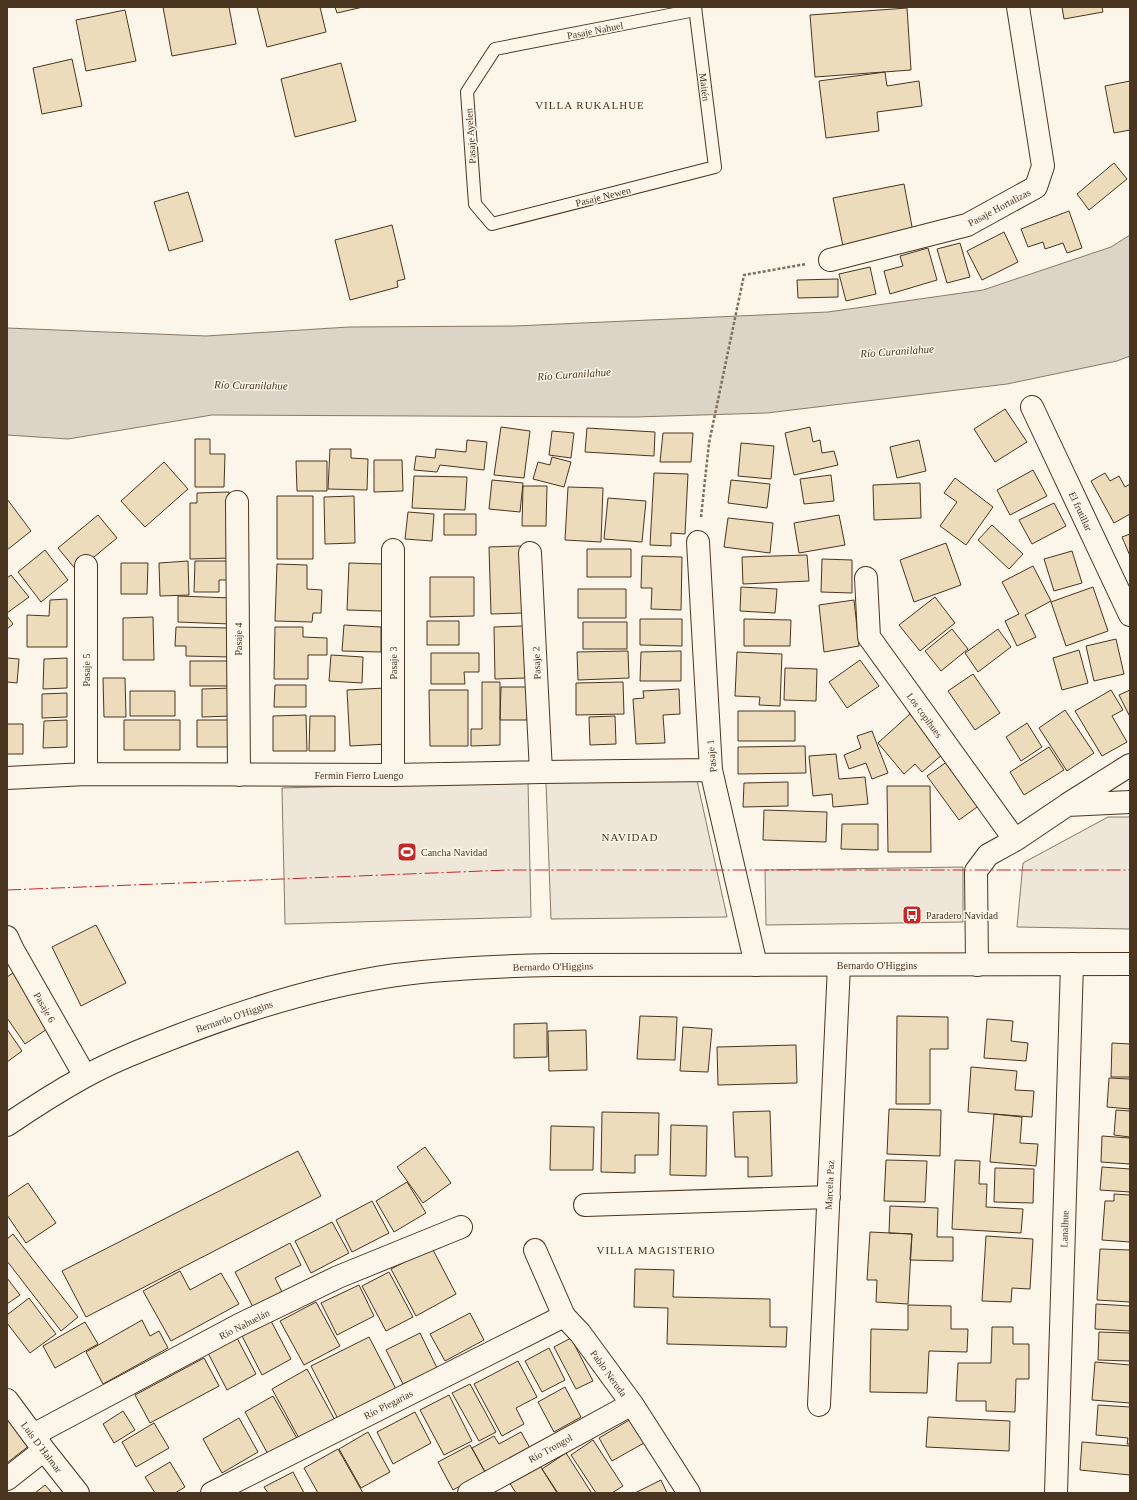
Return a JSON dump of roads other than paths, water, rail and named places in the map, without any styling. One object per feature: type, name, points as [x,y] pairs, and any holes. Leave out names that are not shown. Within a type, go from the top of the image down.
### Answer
[{"type":"street","name":"Pasaje Hortalizas","points":[[830,260],[967,225],[1036,187],[1043,166],[1018,7]]},
{"type":"street","name":"El frutillar","points":[[1032,408],[1130,614]]},
{"type":"street","name":"Pasaje 4","points":[[237,502],[239,775]]},
{"type":"street","name":"Pasaje 1","points":[[698,542],[711,770],[756,965]]},
{"type":"street","name":"Pasaje 3","points":[[393,550],[393,775]]},
{"type":"street","name":"Pasaje 2","points":[[530,554],[541,772]]},
{"type":"street","name":"Pasaje 5","points":[[86,566],[86,774]]},
{"type":"street","name":"Los copihues","points":[[866,578],[869,637],[1015,840]]},
{"type":"street","points":[[977,965],[976,871],[988,855],[1015,840],[1130,765]]},
{"type":"street","name":"Fermin Fierro Luengo","points":[[7,778],[86,774],[393,775],[711,770]]},
{"type":"street","points":[[1067,805],[1130,802]]},
{"type":"street","name":"Pasaje 6","points":[[7,937],[85,1076]]},
{"type":"street","name":"Lanalhue","points":[[1056,1493],[1072,964]]},
{"type":"street","name":"Bernardo O'Higgins","points":[[7,1125],[42,1101],[85,1076],[124,1058],[248,1010],[296,996],[346,984],[396,975],[486,967],[553,965],[1130,964]]},
{"type":"street","name":"Marcela Paz","points":[[819,1405],[839,965]]},
{"type":"street","points":[[585,1205],[829,1197]]},
{"type":"street","name":"Río Nahuelán","points":[[7,1479],[39,1443],[239,1325],[338,1277],[461,1227]]},
{"type":"street","name":"Pablo Neruda","points":[[535,1250],[564,1316],[580,1333],[632,1404],[689,1493]]},
{"type":"street","name":"Río Plegarias","points":[[212,1493],[564,1316]]},
{"type":"street","name":"Luis D´Halmar","points":[[7,1400],[78,1493]]},
{"type":"street","name":"Río Trongol","points":[[469,1493],[632,1404]]},
{"type":"lane","name":"Pasaje Nahuel","points":[[495,50],[695,8]]},
{"type":"lane","name":"Maitén","points":[[695,8],[715,167]]},
{"type":"lane","name":"Pasaje Ayelen","points":[[492,224],[475,204],[466,92],[495,50]]},
{"type":"lane","name":"Pasaje Newen","points":[[492,224],[715,167]]},
{"type":"water","name":"Río Curanilahue","points":[[1130,235],[1130,356],[1117,361],[1007,384],[767,413],[636,417],[212,415],[68,439],[7,435],[7,328],[206,336],[349,327],[515,326],[828,312],[983,290],[1111,247]]},
{"type":"place","name":"Cancha Navidad","points":[[407,852]]},
{"type":"place","name":"Paradero Navidad","points":[[912,915]]},
{"type":"district","name":"VILLA RUKALHUE","points":[[590,105]]},
{"type":"district","name":"NAVIDAD","points":[[630,837]]},
{"type":"district","name":"VILLA MAGISTERIO","points":[[656,1250]]}]
